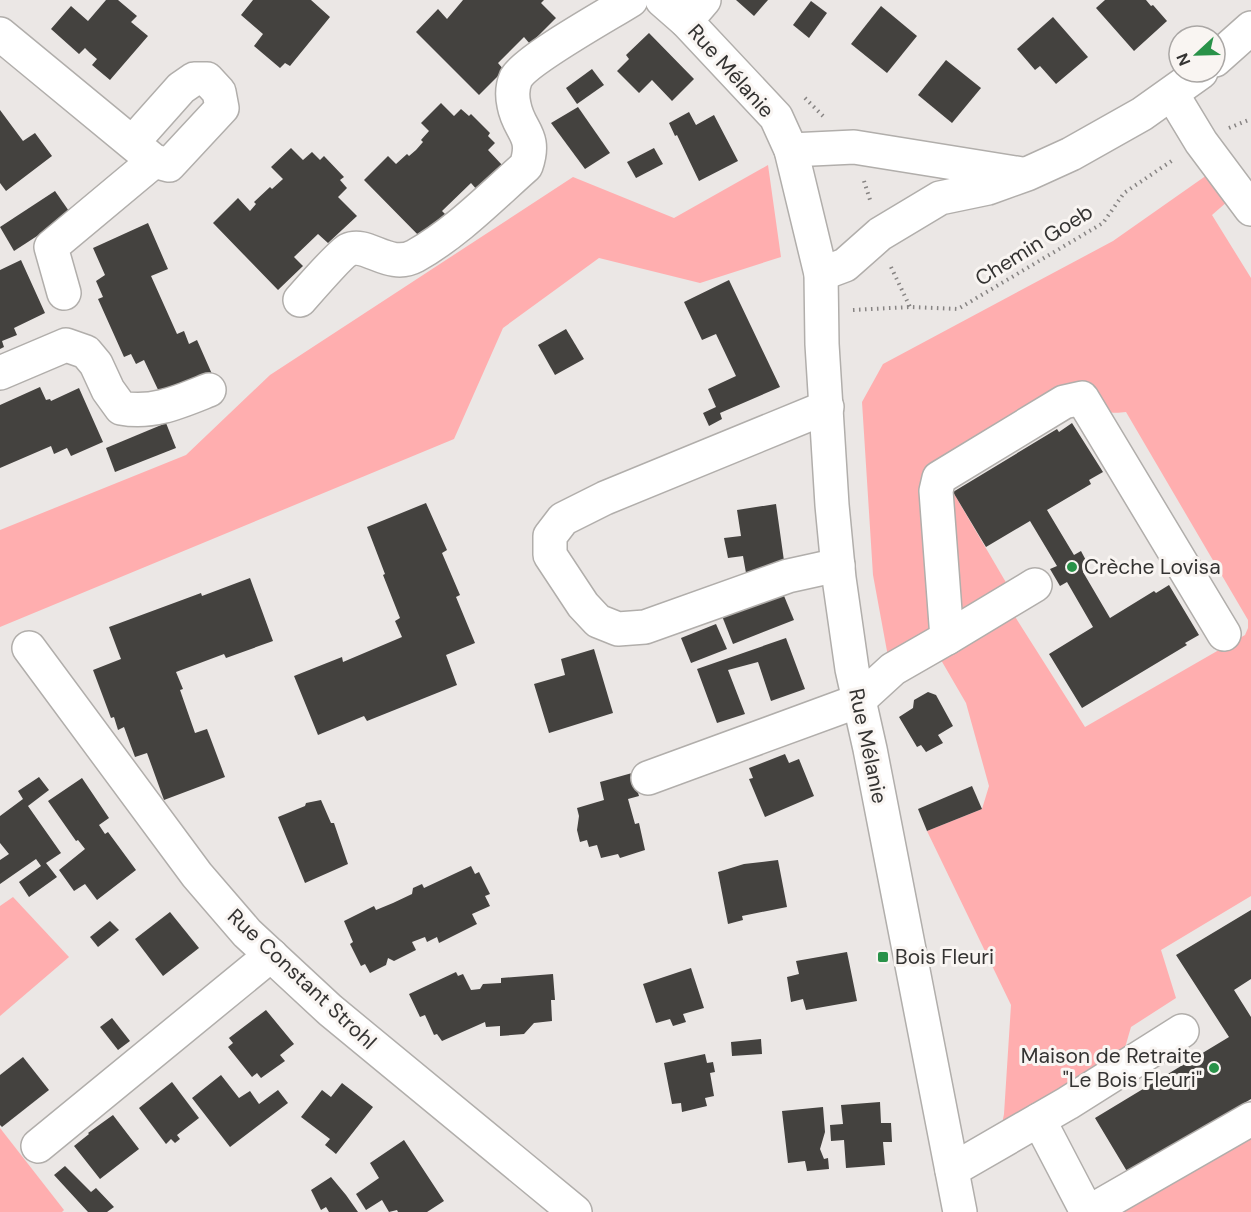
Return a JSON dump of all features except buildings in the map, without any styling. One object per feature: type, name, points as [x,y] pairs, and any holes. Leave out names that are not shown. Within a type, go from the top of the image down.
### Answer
[{"type":"street","points":[[300,300],[348,250],[362,249],[393,260],[412,257],[450,231],[526,166],[531,152],[527,134],[515,111],[512,94],[517,77],[534,61],[631,0]]},
{"type":"street","name":"Rue Mélanie","points":[[662,0],[695,10],[776,117],[791,150],[821,274],[832,505],[838,565],[858,700],[870,749],[960,1212]]},
{"type":"street","points":[[1227,49],[1251,28]]},
{"type":"street","points":[[0,34],[143,152],[51,247],[64,293]]},
{"type":"street","points":[[1227,63],[1251,58]]},
{"type":"street","points":[[821,274],[845,265],[880,234],[940,198],[988,188],[1027,174],[1100,138],[1185,84]]},
{"type":"street","points":[[1172,94],[1201,142],[1251,209]]},
{"type":"street","points":[[791,150],[854,147],[1027,174]]},
{"type":"street","points":[[0,373],[66,345],[86,352],[96,364],[108,390],[121,408],[136,411],[166,408],[209,390]]},
{"type":"street","points":[[947,638],[936,491],[939,478],[1064,402],[1082,398],[1224,634]]},
{"type":"street","points":[[827,407],[605,498],[563,519],[550,536],[550,555],[583,605],[598,621],[618,629],[645,627],[779,579],[838,565]]},
{"type":"street","points":[[648,778],[858,700],[893,669],[1035,585]]},
{"type":"street","name":"Rue Constant Strohl","points":[[28,648],[196,875],[247,933],[330,1010],[575,1212]]},
{"type":"street","points":[[38,1146],[271,955]]},
{"type":"street","points":[[952,1170],[1182,1031]]},
{"type":"street","points":[[1039,1119],[1088,1212],[1251,1119]]},
{"type":"path","name":"Chemin Goeb","points":[[822,312],[910,307],[958,309],[1103,223],[1124,193],[1201,142],[1251,120]]},
{"type":"path","points":[[880,234],[894,275],[910,307]]},
{"type":"shaded area","points":[[768,165],[781,257],[700,283],[599,258],[503,328],[454,439],[0,627],[0,530],[186,455],[270,375],[573,177],[674,218]]},
{"type":"shaded area","points":[[1207,175],[1228,201],[1212,215],[1251,278],[1251,896],[1161,950],[1176,998],[1131,1027],[1122,1058],[1001,1129],[1011,1005],[927,831],[982,809],[989,786],[966,703],[941,660],[1014,615],[1085,727],[1245,635],[1248,620],[1126,412],[1109,412],[1095,401],[934,473],[931,622],[927,639],[889,662],[873,575],[862,402],[883,364],[1113,241]]},
{"type":"shaded area","points":[[953,492],[1011,591],[956,614]]},
{"type":"shaded area","points":[[13,897],[69,957],[0,1016],[0,906]]},
{"type":"shaded area","points":[[0,1128],[64,1210],[62,1212],[0,1212]]},
{"type":"shaded area","points":[[1251,1129],[1251,1212],[1115,1212]]},
{"type":"place","name":"Crèche Lovisa","points":[[1072,567]]},
{"type":"place","name":"Bois Fleuri","points":[[883,957]]},
{"type":"place","name":"Maison de Retraite \"Le Bois Fleuri\"","points":[[1214,1068]]}]
